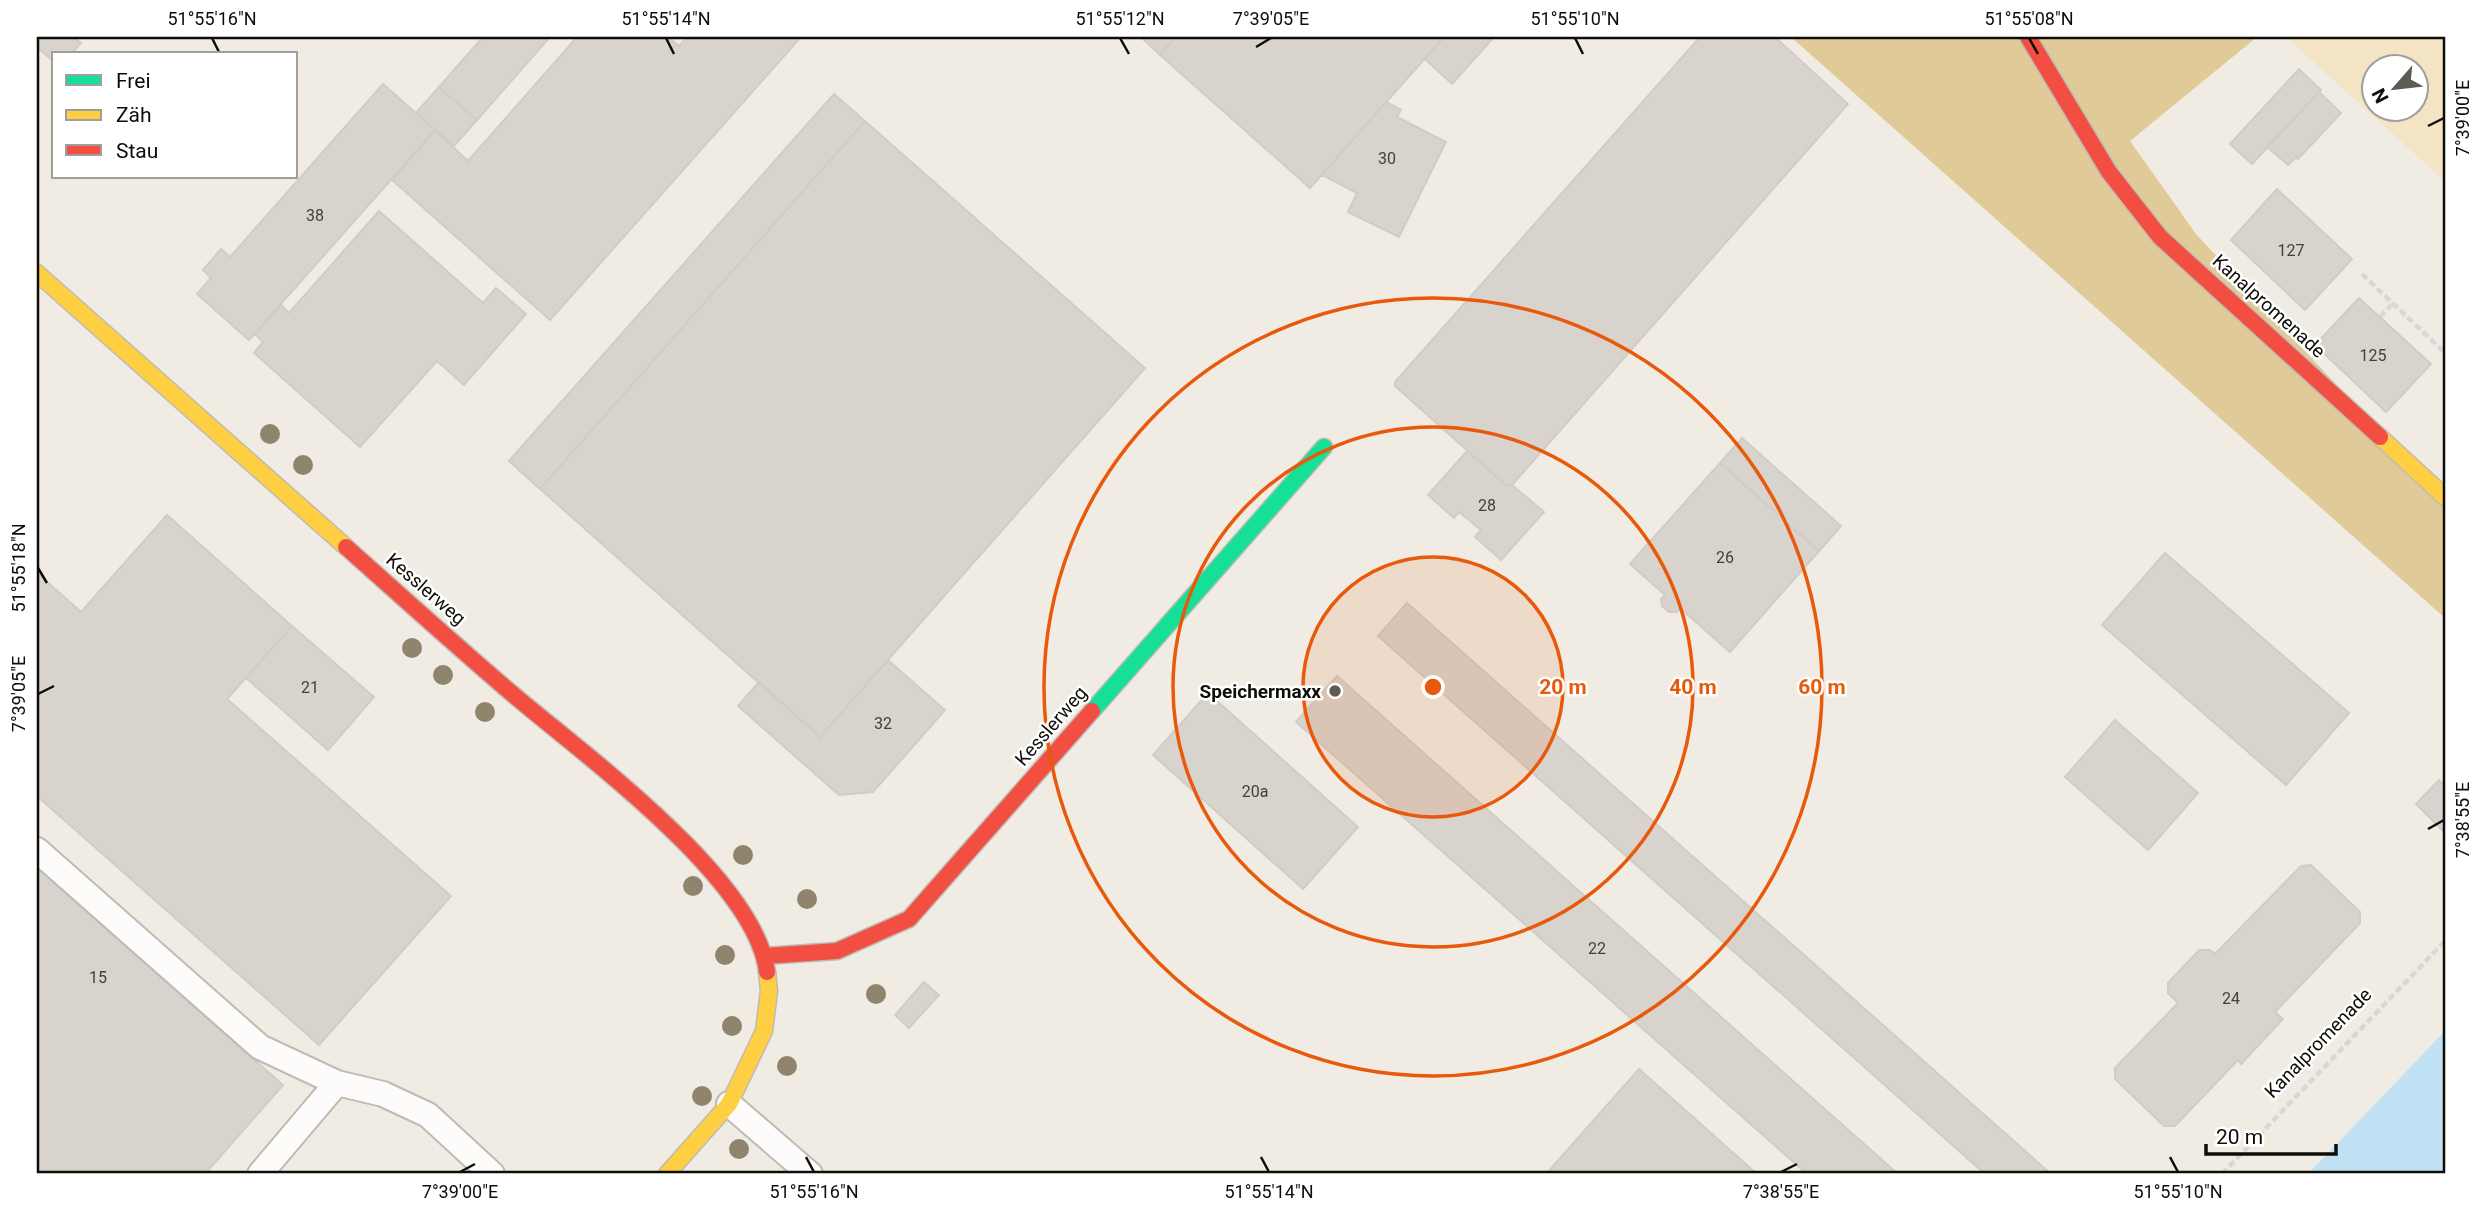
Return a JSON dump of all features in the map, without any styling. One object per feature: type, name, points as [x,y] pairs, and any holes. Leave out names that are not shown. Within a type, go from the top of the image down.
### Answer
[{"type":"street","name":"Kanalpromenade","points":[[2028,37],[2109,172],[2160,237],[2287,350],[2445,497]]},
{"type":"street","name":"Kesslerweg","points":[[37,273],[508,690],[662,818],[737,902],[765,956],[769,991],[764,1031],[729,1104],[667,1174]]},
{"type":"street","name":"Kesslerweg","points":[[765,956],[838,951],[909,919],[1324,447]]},
{"type":"lane","points":[[37,850],[260,1047],[337,1083],[383,1094],[428,1115],[492,1174]]},
{"type":"lane","points":[[260,1174],[337,1083]]},
{"type":"lane","points":[[729,1104],[810,1174]]},
{"type":"path","points":[[2362,274],[2443,351]]},
{"type":"path","points":[[2380,317],[2393,303]]},
{"type":"path","name":"Kanalpromenade","points":[[2222,1174],[2445,942]]},
{"type":"shaded area","points":[[1791,37],[2257,37],[2130,141],[2196,234],[2345,394],[2445,484],[2445,618]]},
{"type":"shaded area","points":[[2286,37],[2445,37],[2445,181],[2380,122],[2430,122],[2430,52],[2360,52],[2360,104]]},
{"type":"water","points":[[2445,1031],[2445,1174],[2308,1174]]},
{"type":"building","points":[[37,37],[73,37],[81,43],[73,52],[52,52],[52,60],[37,47]]},
{"type":"building","points":[[483,37],[550,37],[477,120],[439,87]]},
{"type":"building","points":[[577,37],[668,37],[679,46],[687,37],[801,37],[550,320],[392,180],[435,130],[468,161]]},
{"type":"building","points":[[1141,37],[1176,37],[1160,55]]},
{"type":"building","points":[[1176,37],[1444,37],[1310,188],[1160,55]]},
{"type":"building","points":[[1444,37],[1494,37],[1452,84],[1425,59]]},
{"type":"building","points":[[1700,37],[1775,37],[1848,104],[1512,485],[1507,486],[1395,386],[1395,382]]},
{"type":"building","points":[[2299,69],[2321,90],[2252,164],[2230,144]]},
{"type":"building","points":[[383,84],[435,130],[249,340],[197,294],[211,278],[203,270],[221,249],[230,257]]},
{"type":"building","points":[[439,87],[477,120],[454,146],[416,113]]},
{"type":"building","points":[[2319,92],[2341,113],[2298,159],[2296,157],[2288,165],[2267,147]]},
{"type":"building","points":[[834,94],[865,121],[540,489],[509,461]]},
{"type":"building","points":[[1386,102],[1401,110],[1397,117],[1446,142],[1399,237],[1348,212],[1357,193],[1322,175]]},
{"type":"building","points":[[865,121],[1145,368],[820,737],[540,489]]},
{"type":"building","points":[[2277,189],[2352,259],[2305,310],[2231,240]]},
{"type":"building","points":[[379,211],[483,303],[496,288],[526,314],[464,385],[437,361],[360,447],[254,353],[263,342],[255,334],[281,305],[289,313]]},
{"type":"building","points":[[2359,298],[2431,364],[2386,412],[2315,345]]},
{"type":"building","points":[[1742,438],[1841,526],[1819,551],[1720,463]]},
{"type":"building","points":[[1467,451],[1507,486],[1512,485],[1544,512],[1501,560],[1475,537],[1481,530],[1459,512],[1454,518],[1428,495]]},
{"type":"building","points":[[1720,463],[1819,551],[1730,652],[1680,608],[1677,612],[1669,612],[1662,606],[1661,599],[1665,595],[1630,564]]},
{"type":"building","points":[[167,515],[292,626],[227,699],[451,896],[319,1045],[37,796],[37,573],[81,612]]},
{"type":"building","points":[[2165,553],[2349,713],[2286,785],[2102,625]]},
{"type":"building","points":[[1407,603],[2051,1174],[1985,1174],[1378,636]]},
{"type":"building","points":[[292,626],[374,697],[328,750],[246,678]]},
{"type":"building","points":[[888,660],[945,710],[873,792],[839,795],[738,706],[759,682],[820,737]]},
{"type":"building","points":[[1337,676],[1898,1174],[1807,1174],[1296,722]]},
{"type":"building","points":[[1208,693],[1358,827],[1303,889],[1153,755]]},
{"type":"building","points":[[2115,720],[2198,793],[2148,850],[2065,777]]},
{"type":"building","points":[[2439,780],[2445,786],[2445,833],[2416,804]]},
{"type":"building","points":[[2311,865],[2360,912],[2360,923],[2275,1012],[2283,1019],[2241,1064],[2238,1060],[2175,1126],[2164,1126],[2115,1079],[2115,1068],[2178,1003],[2168,993],[2168,983],[2199,950],[2210,950],[2215,954],[2301,866]]},
{"type":"building","points":[[37,868],[283,1085],[205,1174],[37,1174]]},
{"type":"building","points":[[924,982],[939,995],[909,1028],[895,1015]]},
{"type":"building","points":[[1639,1069],[1757,1174],[1546,1174]]},
{"type":"traffic: fast","points":[[1092,711],[1324,447]]},
{"type":"traffic: slow","points":[[37,273],[346,547]]},
{"type":"traffic: slow","points":[[2380,437],[2445,497]]},
{"type":"traffic: slow","points":[[667,1174],[729,1104],[764,1031],[769,991],[767,972]]},
{"type":"traffic: jam","points":[[2028,37],[2109,172],[2160,237],[2380,437]]},
{"type":"traffic: jam","points":[[346,547],[488,673],[619,782],[699,858],[732,897],[756,935],[767,972]]},
{"type":"traffic: jam","points":[[765,956],[837,951],[909,919],[1092,711]]},
{"type":"place","name":"Speichermaxx","points":[[1335,691]]}]
